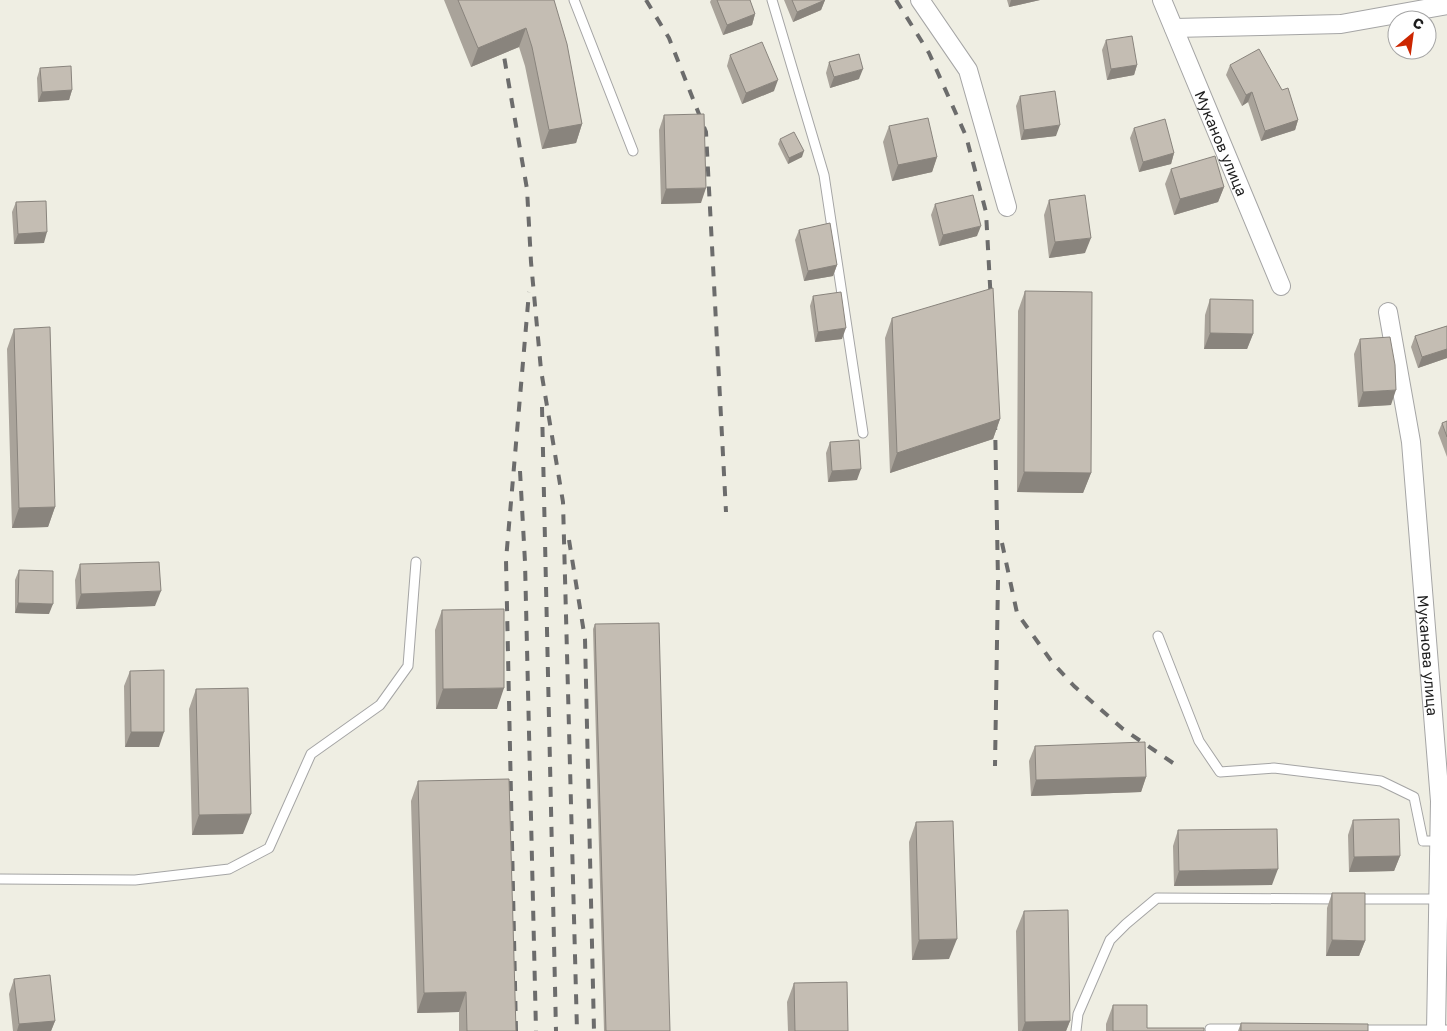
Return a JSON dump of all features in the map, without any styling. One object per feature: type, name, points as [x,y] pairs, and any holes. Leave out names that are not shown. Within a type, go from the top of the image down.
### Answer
[{"type":"street","points":[[920,0],[968,70],[1007,207]]},
{"type":"street","name":"Муканов улица","points":[[1162,0],[1281,286]]},
{"type":"street","points":[[1174,28],[1341,24],[1447,5]]},
{"type":"street","name":"Муканова улица","points":[[1388,312],[1410,442],[1443,841],[1438,899],[1440,1030]]},
{"type":"lane","points":[[574,0],[633,151]]},
{"type":"lane","points":[[772,0],[824,175],[863,432]]},
{"type":"lane","points":[[0,878],[135,880],[229,869],[269,848],[311,754],[380,705],[408,666],[416,562]]},
{"type":"lane","points":[[1158,636],[1199,740],[1220,772],[1274,768],[1381,781],[1414,797],[1423,841],[1443,841]]},
{"type":"lane","points":[[1076,1031],[1078,1014],[1110,940],[1157,898],[1438,899]]},
{"type":"lane","points":[[1210,1029],[1259,1029]]},
{"type":"lane","points":[[1348,1030],[1440,1030]]},
{"type":"building","points":[[458,0],[554,0],[567,44],[582,124],[549,130],[532,47],[526,28],[478,48]]},
{"type":"building","points":[[717,0],[750,0],[755,14],[727,25]]},
{"type":"building","points":[[792,0],[825,0],[797,12]]},
{"type":"building","points":[[1132,36],[1137,65],[1111,69],[1106,40]]},
{"type":"building","points":[[762,42],[778,80],[746,93],[730,55]]},
{"type":"building","points":[[1259,49],[1282,90],[1288,88],[1298,120],[1265,131],[1252,92],[1246,95],[1230,65]]},
{"type":"building","points":[[859,54],[863,69],[834,77],[829,62]]},
{"type":"building","points":[[71,66],[72,90],[42,92],[40,68]]},
{"type":"building","points":[[1055,91],[1060,125],[1024,130],[1020,96]]},
{"type":"building","points":[[704,114],[706,188],[666,189],[664,115]]},
{"type":"building","points":[[928,118],[937,157],[898,165],[889,126]]},
{"type":"building","points":[[1165,119],[1174,153],[1143,162],[1134,128]]},
{"type":"building","points":[[794,132],[804,151],[789,158],[780,139]]},
{"type":"building","points":[[1215,156],[1224,187],[1180,199],[1171,169]]},
{"type":"building","points":[[973,195],[981,226],[943,235],[935,204]]},
{"type":"building","points":[[1085,195],[1091,238],[1055,242],[1049,200]]},
{"type":"building","points":[[46,201],[47,232],[18,234],[16,202]]},
{"type":"building","points":[[830,223],[837,265],[808,271],[799,230]]},
{"type":"building","points":[[993,288],[1000,419],[897,453],[892,318]]},
{"type":"building","points":[[1025,291],[1092,292],[1091,473],[1024,472]]},
{"type":"building","points":[[841,292],[846,328],[818,332],[813,296]]},
{"type":"building","points":[[1210,299],[1253,300],[1253,334],[1210,333]]},
{"type":"building","points":[[1447,326],[1447,349],[1422,357],[1415,336]]},
{"type":"building","points":[[50,327],[55,507],[19,508],[14,329]]},
{"type":"building","points":[[1390,337],[1395,365],[1396,390],[1363,392],[1360,339]]},
{"type":"building","points":[[1447,421],[1447,437],[1442,423]]},
{"type":"building","points":[[859,440],[861,469],[832,471],[830,442]]},
{"type":"building","points":[[159,562],[161,591],[81,594],[80,564]]},
{"type":"building","points":[[19,570],[53,571],[53,604],[18,603]]},
{"type":"building","points":[[504,609],[504,688],[443,689],[442,610]]},
{"type":"building","points":[[659,623],[670,1031],[606,1031],[595,624]]},
{"type":"building","points":[[164,670],[164,732],[131,732],[130,671]]},
{"type":"building","points":[[248,688],[251,814],[199,815],[196,689]]},
{"type":"building","points":[[1145,742],[1146,777],[1036,780],[1035,746]]},
{"type":"building","points":[[509,779],[516,1031],[467,1031],[466,992],[424,993],[418,781]]},
{"type":"building","points":[[1399,819],[1400,856],[1354,857],[1353,820]]},
{"type":"building","points":[[953,821],[957,939],[919,940],[916,822]]},
{"type":"building","points":[[1277,829],[1278,869],[1179,871],[1178,830]]},
{"type":"building","points":[[1332,893],[1365,893],[1365,941],[1332,940]]},
{"type":"building","points":[[1068,910],[1070,1021],[1025,1022],[1024,911]]},
{"type":"building","points":[[50,975],[55,1021],[19,1024],[14,979]]},
{"type":"building","points":[[847,982],[848,1031],[795,1031],[794,983]]},
{"type":"building","points":[[1113,1005],[1147,1005],[1147,1028],[1204,1028],[1204,1031],[1113,1031]]},
{"type":"building","points":[[1241,1023],[1368,1024],[1368,1031],[1241,1031]]},
{"type":"railway","points":[[646,0],[669,38],[706,132],[726,512]]},
{"type":"railway","points":[[896,0],[929,53],[966,136],[986,212],[991,303]]},
{"type":"railway","points":[[501,39],[527,189],[531,262],[541,370],[563,502],[577,1031]]},
{"type":"railway","points":[[516,1031],[506,560],[529,292]]},
{"type":"railway","points":[[542,407],[556,1031]]},
{"type":"railway","points":[[995,420],[998,580],[995,766]]},
{"type":"railway","points":[[520,471],[525,562],[536,1031]]},
{"type":"railway","points":[[569,540],[585,639],[594,1031]]},
{"type":"railway","points":[[1002,543],[1017,613],[1052,662],[1074,686],[1123,729],[1173,763]]}]
